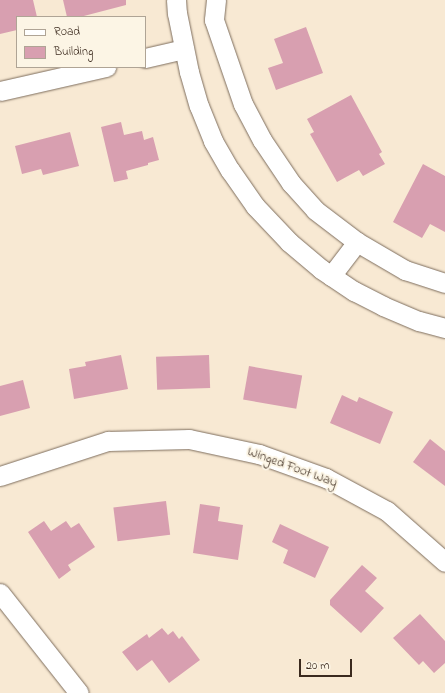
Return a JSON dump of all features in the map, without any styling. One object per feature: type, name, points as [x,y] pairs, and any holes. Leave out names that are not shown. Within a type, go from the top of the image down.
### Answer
[{"type":"street","points":[[176,0],[184,49],[199,106],[213,141],[230,170],[256,206],[288,242],[331,276],[383,306],[419,321],[445,328]]},
{"type":"street","points":[[216,0],[214,20],[243,104],[262,140],[291,183],[315,210],[357,242],[405,270],[445,283]]},
{"type":"street","points":[[146,58],[184,49]]},
{"type":"street","points":[[0,91],[102,68]]},
{"type":"street","points":[[331,276],[357,242]]},
{"type":"street","name":"Winged Foot Way","points":[[0,476],[108,441],[189,439],[259,454],[326,478],[387,511],[445,562]]},
{"type":"street","points":[[0,593],[79,693]]},
{"type":"building","points":[[0,0],[33,0],[37,16],[16,16],[16,30],[0,34]]},
{"type":"building","points":[[63,0],[126,0],[126,5],[84,16],[67,16]]},
{"type":"building","points":[[306,27],[323,73],[276,90],[268,68],[283,63],[274,39]]},
{"type":"building","points":[[351,95],[382,152],[379,154],[385,164],[363,176],[359,170],[337,182],[310,134],[314,132],[307,119]]},
{"type":"building","points":[[121,122],[124,135],[142,131],[144,140],[153,137],[159,160],[148,163],[148,165],[126,171],[128,179],[114,182],[101,127]]},
{"type":"building","points":[[70,132],[79,166],[43,175],[41,169],[22,174],[15,146]]},
{"type":"building","points":[[423,164],[445,176],[445,232],[430,224],[422,238],[393,222]]},
{"type":"building","points":[[121,355],[128,389],[74,399],[69,369],[86,366],[85,362]]},
{"type":"building","points":[[209,355],[210,388],[157,390],[156,357]]},
{"type":"building","points":[[249,366],[302,375],[296,409],[243,399]]},
{"type":"building","points":[[23,380],[30,408],[0,416],[0,386]]},
{"type":"building","points":[[342,395],[357,402],[359,397],[393,412],[380,444],[330,423]]},
{"type":"building","points":[[430,439],[445,451],[445,486],[413,462]]},
{"type":"building","points":[[166,501],[170,535],[118,541],[113,507]]},
{"type":"building","points":[[200,504],[220,507],[218,521],[243,525],[238,560],[193,553]]},
{"type":"building","points":[[44,521],[51,531],[66,521],[71,528],[79,523],[95,547],[68,565],[71,570],[59,579],[28,532]]},
{"type":"building","points":[[280,524],[329,547],[315,578],[283,563],[288,550],[272,542]]},
{"type":"building","points":[[362,565],[377,578],[365,591],[384,608],[361,633],[330,605],[330,600]]},
{"type":"building","points":[[420,614],[445,641],[445,663],[434,673],[423,661],[419,665],[393,638]]},
{"type":"building","points":[[162,628],[168,635],[173,631],[179,639],[182,636],[200,660],[169,683],[152,660],[137,671],[122,652],[147,634],[149,638]]}]
